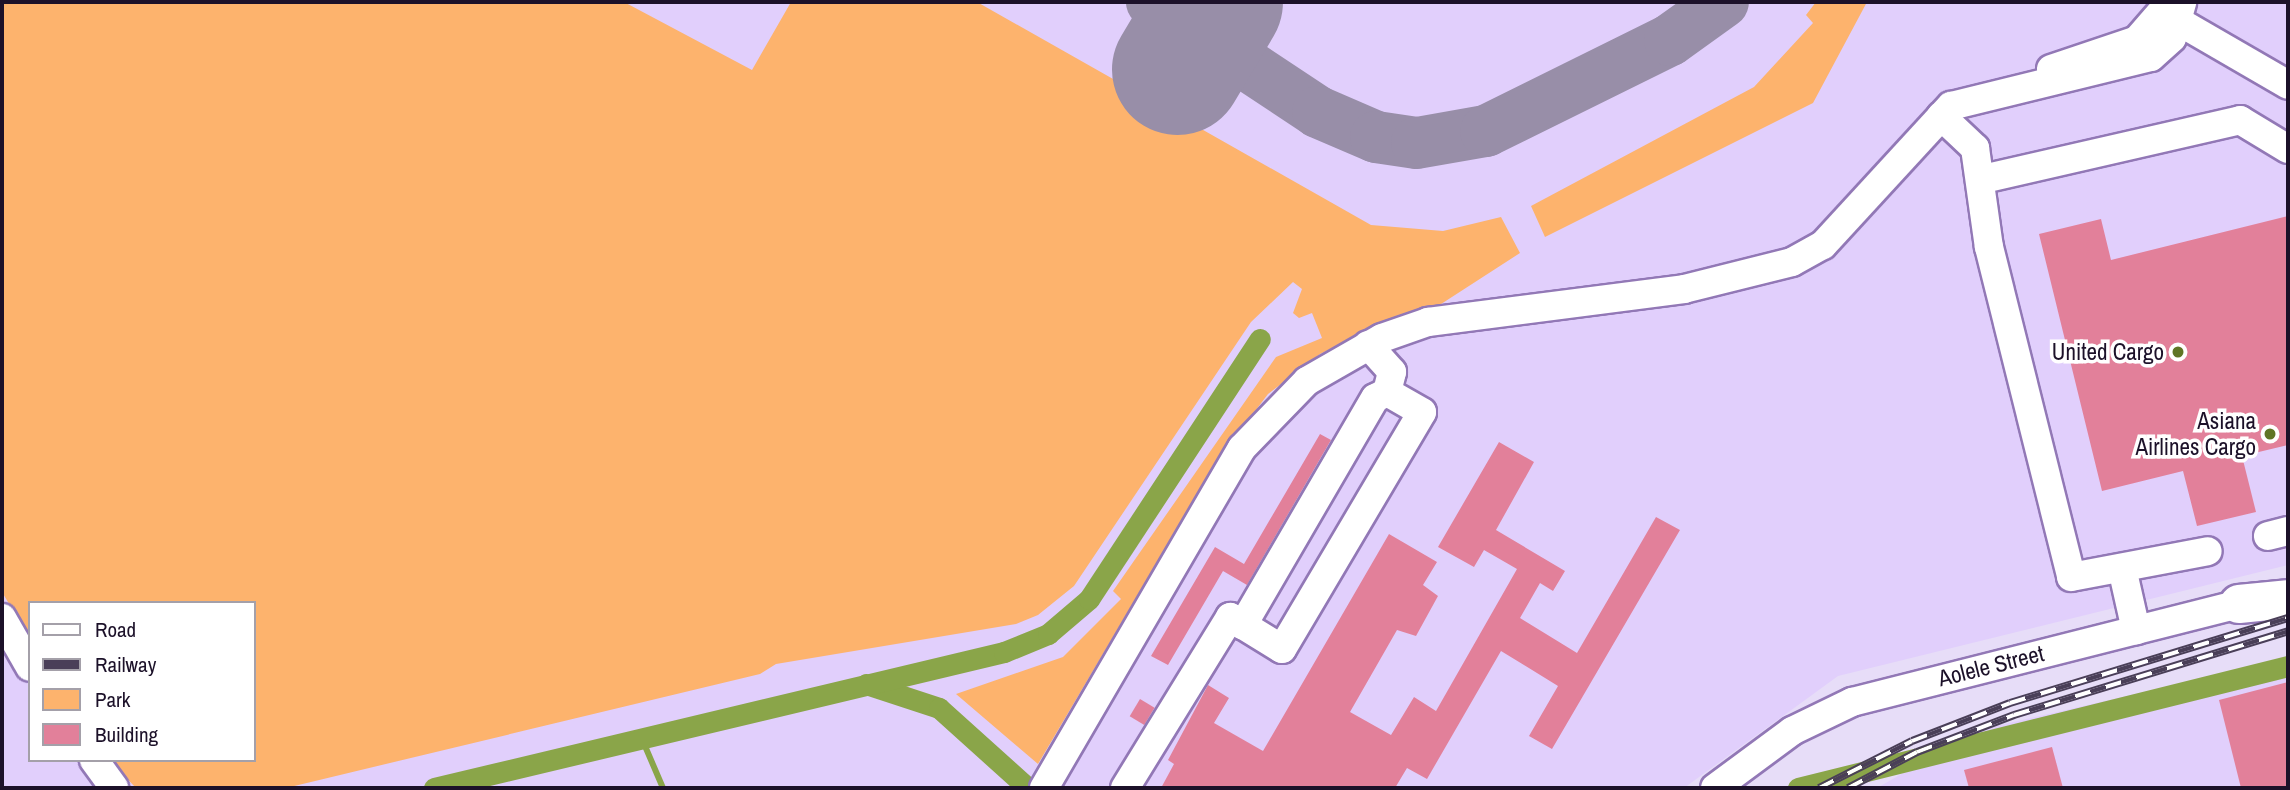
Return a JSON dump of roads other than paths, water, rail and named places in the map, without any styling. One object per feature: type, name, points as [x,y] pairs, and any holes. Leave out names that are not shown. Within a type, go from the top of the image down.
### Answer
[{"type":"highway","points":[[2239,604],[2288,599]]},
{"type":"street","points":[[1049,780],[1242,448],[1289,395],[1368,345],[1428,322],[1684,289],[1793,262],[1830,238],[1941,116],[1963,99],[2014,86],[2134,63],[2161,50],[2173,9],[2288,85]]},
{"type":"street","points":[[1941,116],[1975,148],[1983,179],[1989,247],[2071,577],[2208,551]]},
{"type":"street","points":[[1983,179],[2240,120],[2288,149]]},
{"type":"street","points":[[1243,625],[1376,398],[1387,392],[1392,372],[1368,345]]},
{"type":"street","points":[[1125,788],[1230,617],[1282,649],[1422,412],[1387,392]]},
{"type":"street","points":[[2122,568],[2136,630]]},
{"type":"street","name":"Aolele Street","points":[[1719,785],[1792,731],[1852,702],[2288,592]]},
{"type":"street","points":[[2,618],[28,664]]},
{"type":"street","points":[[95,762],[114,788]]},
{"type":"waterway","points":[[434,788],[1004,652],[1048,634],[1089,599],[1260,339]]},
{"type":"waterway","points":[[1798,788],[2288,666]]},
{"type":"waterway","points":[[866,684],[939,708],[1028,788]]},
{"type":"waterway","points":[[642,739],[663,788]]},
{"type":"railway","points":[[1819,788],[1912,741],[2010,703],[2288,618]]},
{"type":"railway","points":[[1848,788],[1917,752],[2014,715],[2288,631]]},
{"type":"place","name":"United Cargo","points":[[2178,352]]},
{"type":"place","name":"Asiana Airlines Cargo","points":[[2270,434]]}]
